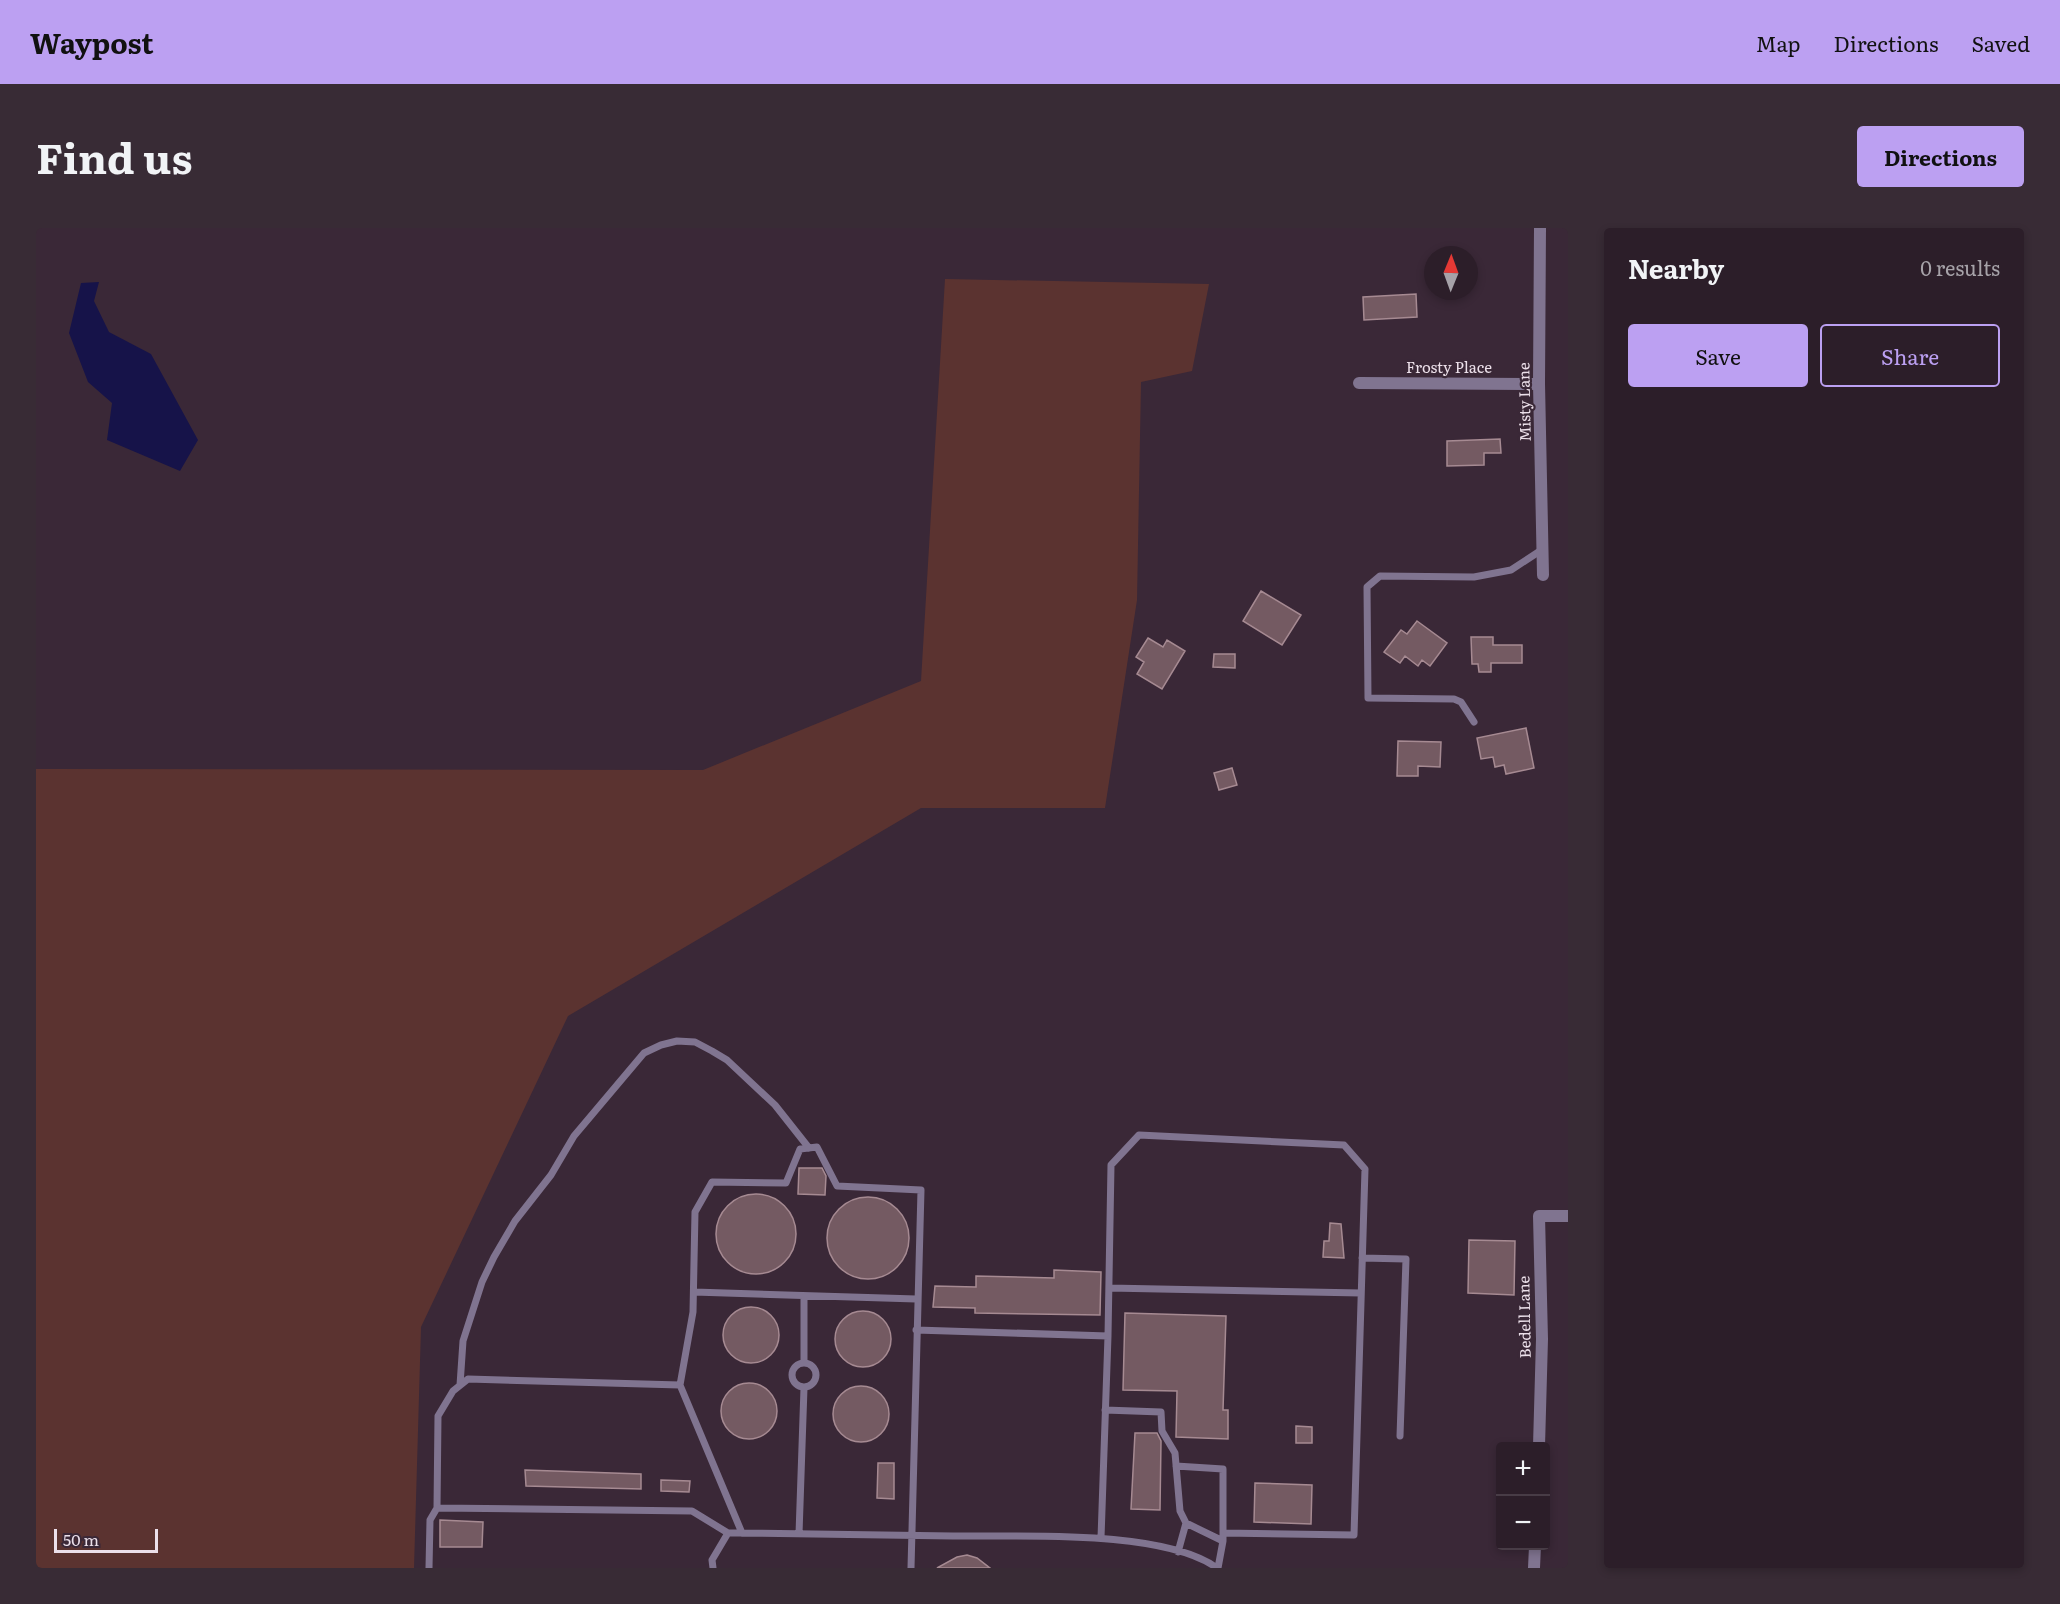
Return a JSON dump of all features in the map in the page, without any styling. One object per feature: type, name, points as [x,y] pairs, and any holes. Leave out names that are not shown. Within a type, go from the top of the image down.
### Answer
[{"type":"street","name":"Misty Lane","points":[[1540,228],[1539,384],[1543,575]]},
{"type":"street","name":"Frosty Place","points":[[1359,383],[1539,384]]},
{"type":"street","name":"Bedell Lane","points":[[1539,1442],[1542,1340],[1539,1216],[1568,1216]]},
{"type":"street","points":[[1534,1568],[1535,1550]]},
{"type":"lane","points":[[1474,722],[1461,702],[1454,699],[1368,698],[1367,587],[1380,576],[1474,577],[1511,570],[1543,549]]},
{"type":"lane","points":[[460,1385],[463,1341],[482,1282],[494,1257],[515,1221],[551,1175],[574,1136],[644,1053],[677,1041],[695,1042],[727,1060],[774,1105],[809,1148]]},
{"type":"lane","points":[[1101,1538],[1111,1165],[1139,1135],[1344,1145],[1365,1169],[1354,1535],[1223,1537],[1186,1523]]},
{"type":"lane","points":[[742,1533],[680,1385],[693,1312],[695,1212],[712,1182],[786,1183],[800,1149],[817,1147],[837,1186],[921,1190],[916,1299],[911,1568]]},
{"type":"lane","points":[[1362,1258],[1406,1259],[1400,1436]]},
{"type":"lane","points":[[1109,1288],[1361,1293]]},
{"type":"lane","points":[[694,1292],[916,1299]]},
{"type":"lane","points":[[804,1296],[804,1363]]},
{"type":"lane","points":[[916,1330],[1108,1336]]},
{"type":"lane","points":[[804,1363],[813,1367],[816,1376],[813,1384],[804,1388],[795,1384],[791,1376],[795,1366],[804,1363]]},
{"type":"lane","points":[[429,1568],[430,1520],[437,1508],[438,1416],[453,1391],[468,1379],[680,1385]]},
{"type":"lane","points":[[799,1534],[804,1388]]},
{"type":"lane","points":[[1106,1410],[1161,1412],[1162,1431],[1175,1453],[1180,1511],[1186,1523],[1178,1552]]},
{"type":"lane","points":[[437,1508],[692,1511],[728,1533],[1101,1538],[1178,1552],[1208,1562],[1218,1568],[1223,1537],[1223,1469],[1176,1466]]},
{"type":"lane","points":[[713,1568],[712,1560],[728,1533]]},
{"type":"shaded area","points":[[945,279],[1209,284],[1192,371],[1141,382],[1137,600],[1105,808],[921,808],[568,1016],[421,1327],[414,1568],[36,1568],[36,769],[703,770],[921,681]]},
{"type":"shaded area","points":[[99,282],[94,301],[109,332],[151,354],[198,440],[180,471],[107,440],[112,403],[88,382],[69,333],[81,283]]},
{"type":"building","points":[[1416,294],[1417,317],[1364,320],[1363,297]]},
{"type":"building","points":[[1500,439],[1501,453],[1484,453],[1484,465],[1447,466],[1447,441]]},
{"type":"building","points":[[1261,591],[1301,615],[1282,645],[1243,621]]},
{"type":"building","points":[[1417,621],[1447,643],[1430,666],[1422,660],[1418,666],[1405,656],[1400,663],[1384,652],[1401,630],[1407,634]]},
{"type":"building","points":[[1471,637],[1493,637],[1493,645],[1522,645],[1522,663],[1491,663],[1491,672],[1479,672],[1478,664],[1472,664]]},
{"type":"building","points":[[1148,638],[1163,647],[1167,640],[1185,651],[1162,689],[1137,674],[1144,662],[1136,657]]},
{"type":"building","points":[[1214,654],[1235,654],[1235,668],[1213,667]]},
{"type":"building","points":[[1526,728],[1534,768],[1506,774],[1504,765],[1495,767],[1493,757],[1481,759],[1477,738]]},
{"type":"building","points":[[1398,741],[1441,742],[1440,767],[1418,766],[1418,776],[1397,776]]},
{"type":"building","points":[[1232,768],[1237,785],[1219,790],[1214,773]]},
{"type":"building","points":[[799,1168],[822,1168],[826,1176],[825,1195],[798,1194]]},
{"type":"building","points":[[748,1194],[764,1194],[785,1205],[796,1226],[796,1242],[785,1263],[764,1274],[748,1274],[734,1268],[722,1256],[716,1242],[716,1226],[722,1212],[734,1200]]},
{"type":"building","points":[[868,1197],[884,1200],[897,1209],[906,1222],[909,1238],[906,1254],[897,1267],[884,1276],[868,1279],[852,1276],[839,1267],[830,1254],[827,1238],[830,1222],[839,1209],[852,1200]]},
{"type":"building","points":[[1330,1223],[1341,1224],[1344,1258],[1323,1257],[1324,1241],[1329,1241]]},
{"type":"building","points":[[1469,1240],[1515,1241],[1514,1295],[1468,1293]]},
{"type":"building","points":[[1054,1270],[1101,1272],[1100,1315],[975,1313],[975,1308],[933,1307],[935,1286],[976,1287],[976,1276],[1054,1278]]},
{"type":"building","points":[[751,1307],[762,1309],[771,1315],[777,1324],[779,1335],[777,1346],[771,1355],[762,1361],[751,1363],[740,1361],[731,1355],[725,1346],[723,1335],[725,1324],[731,1315],[740,1309]]},
{"type":"building","points":[[863,1311],[874,1313],[883,1319],[889,1328],[891,1339],[889,1350],[883,1359],[874,1365],[863,1367],[852,1365],[843,1359],[837,1350],[835,1339],[837,1328],[843,1319],[852,1313]]},
{"type":"building","points":[[1125,1313],[1226,1316],[1223,1410],[1228,1410],[1228,1439],[1176,1437],[1177,1391],[1123,1390]]},
{"type":"building","points":[[749,1383],[760,1385],[769,1391],[775,1400],[777,1411],[775,1422],[769,1431],[760,1437],[749,1439],[738,1437],[729,1431],[723,1422],[721,1411],[723,1400],[729,1391],[738,1385]]},
{"type":"building","points":[[861,1386],[872,1388],[881,1394],[887,1403],[889,1414],[887,1425],[881,1434],[872,1440],[861,1442],[850,1440],[841,1434],[835,1425],[833,1414],[835,1403],[841,1394],[850,1388]]},
{"type":"building","points":[[1296,1426],[1312,1427],[1312,1443],[1296,1443]]},
{"type":"building","points":[[1135,1433],[1157,1433],[1161,1441],[1160,1510],[1131,1509]]},
{"type":"building","points":[[878,1463],[894,1463],[894,1499],[877,1498]]},
{"type":"building","points":[[525,1470],[641,1474],[641,1489],[526,1486]]},
{"type":"building","points":[[661,1480],[690,1481],[689,1492],[661,1491]]},
{"type":"building","points":[[1255,1483],[1312,1485],[1311,1524],[1254,1522]]},
{"type":"building","points":[[440,1520],[483,1522],[482,1547],[440,1547]]},
{"type":"building","points":[[967,1555],[977,1558],[990,1568],[937,1568],[957,1557]]}]
